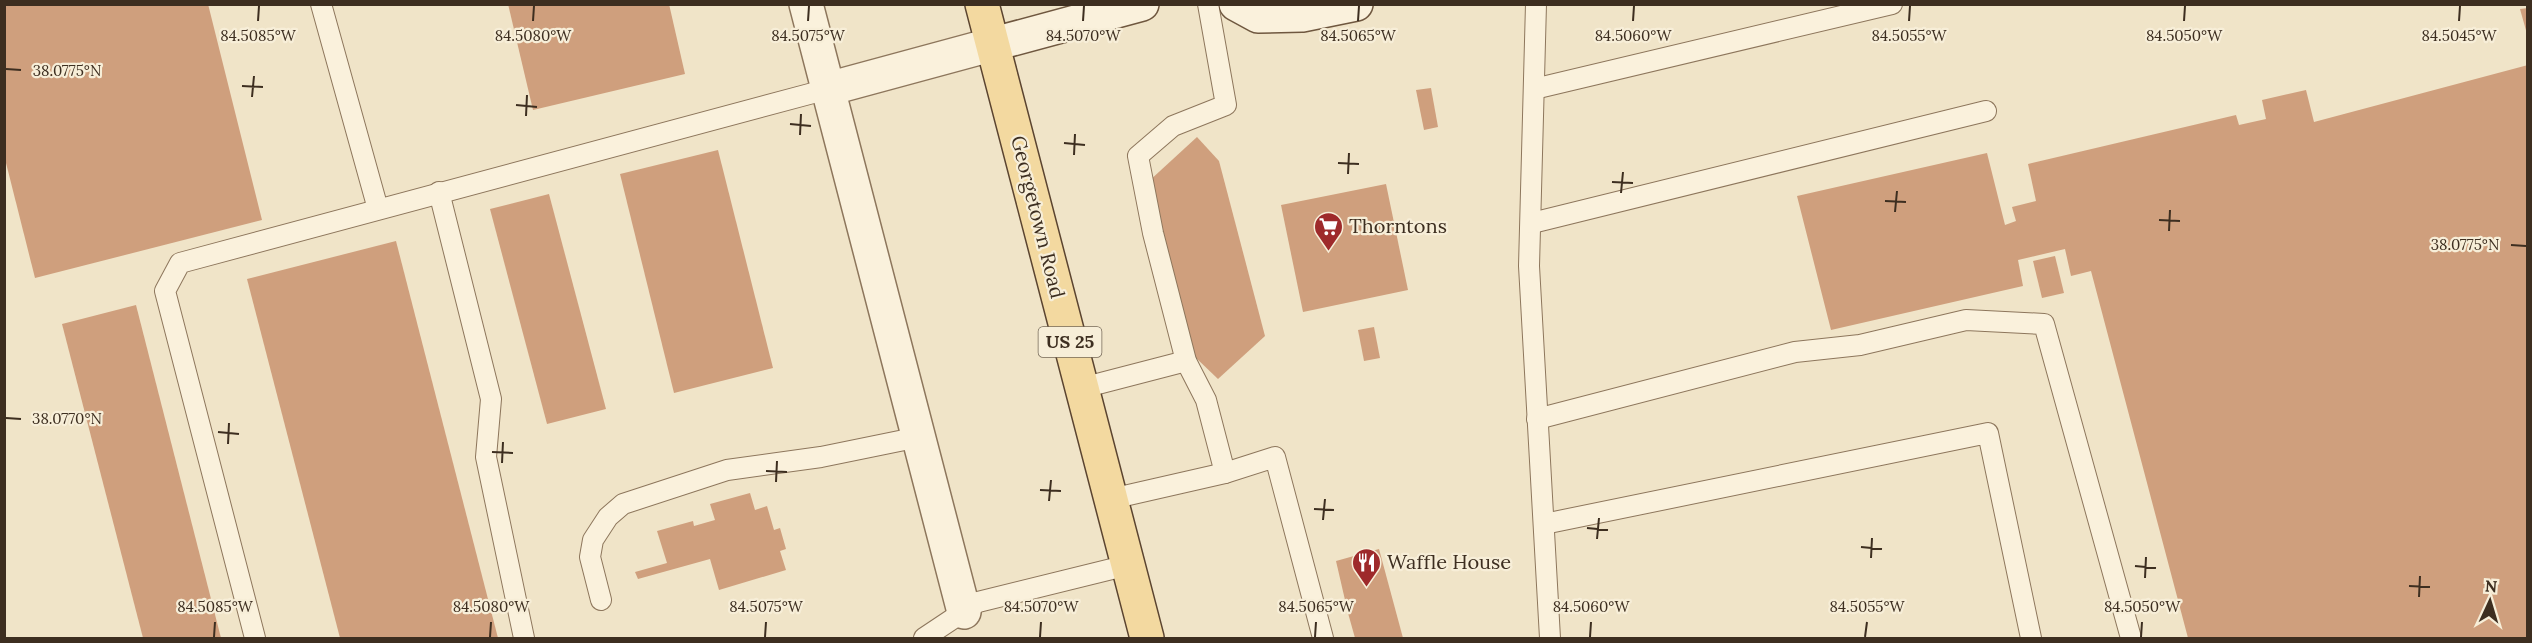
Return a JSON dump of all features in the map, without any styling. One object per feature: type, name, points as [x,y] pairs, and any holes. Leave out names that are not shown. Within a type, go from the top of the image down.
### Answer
[{"type":"main road","name":"Georgetown Road","points":[[982,4],[1147,639]]},
{"type":"street","points":[[806,4],[964,612]]},
{"type":"street","points":[[828,89],[1142,4]]},
{"type":"street","points":[[1236,4],[1258,16],[1302,15],[1356,4]]},
{"type":"lane","points":[[321,4],[378,209]]},
{"type":"lane","points":[[1208,4],[1226,105],[1173,126],[1138,156],[1154,233],[1186,361],[1206,400],[1225,474]]},
{"type":"lane","points":[[1536,4],[1532,224],[1529,266],[1550,639]]},
{"type":"lane","points":[[1534,88],[1892,4]]},
{"type":"lane","points":[[255,639],[165,291],[180,263],[828,89]]},
{"type":"lane","points":[[1532,224],[1986,111]]},
{"type":"lane","points":[[439,192],[491,399],[486,457],[524,639]]},
{"type":"lane","points":[[1537,419],[1795,352],[1860,345],[1966,320],[2044,324],[2132,639]]},
{"type":"lane","points":[[1082,388],[1186,361]]},
{"type":"lane","points":[[1544,524],[1988,433],[2031,639]]},
{"type":"lane","points":[[601,600],[590,557],[593,540],[608,517],[623,504],[728,470],[821,457],[919,437]]},
{"type":"lane","points":[[1111,499],[1225,474],[1275,457],[1323,639]]},
{"type":"lane","points":[[924,639],[978,602],[1128,565]]},
{"type":"building","points":[[4,4],[208,4],[262,220],[35,278],[4,155]]},
{"type":"building","points":[[508,4],[669,4],[685,74],[533,110]]},
{"type":"building","points":[[2528,8],[2528,33],[2527,34],[2520,9]]},
{"type":"building","points":[[2528,65],[2528,638],[2188,638],[2091,271],[2071,276],[2065,249],[2018,260],[2023,286],[1831,330],[1797,196],[1987,153],[2005,225],[2016,221],[2012,207],[2036,201],[2028,164],[2236,115],[2239,125],[2266,119],[2262,100],[2306,90],[2314,122]]},
{"type":"building","points":[[1431,88],[1438,127],[1424,130],[1416,90]]},
{"type":"building","points":[[1197,137],[1219,161],[1265,336],[1218,379],[1194,356],[1148,182]]},
{"type":"building","points":[[718,150],[773,368],[674,393],[620,174]]},
{"type":"building","points":[[1386,184],[1408,290],[1303,312],[1281,205]]},
{"type":"building","points":[[549,194],[606,409],[547,424],[490,209]]},
{"type":"building","points":[[396,241],[498,638],[340,638],[247,279]]},
{"type":"building","points":[[2055,256],[2064,293],[2042,298],[2033,261]]},
{"type":"building","points":[[136,305],[221,638],[143,638],[62,324]]},
{"type":"building","points":[[1374,327],[1380,358],[1364,361],[1358,330]]},
{"type":"building","points":[[750,493],[755,510],[767,506],[774,530],[780,528],[786,549],[780,551],[786,570],[719,590],[710,559],[638,579],[635,572],[667,563],[657,531],[693,521],[694,526],[715,520],[710,504]]},
{"type":"building","name":"Waffle House","points":[[1379,549],[1403,638],[1355,638],[1336,561]]},
{"type":"place","name":"Thorntons","points":[[1328,252]]},
{"type":"place","name":"Waffle House","points":[[1366,588]]}]
